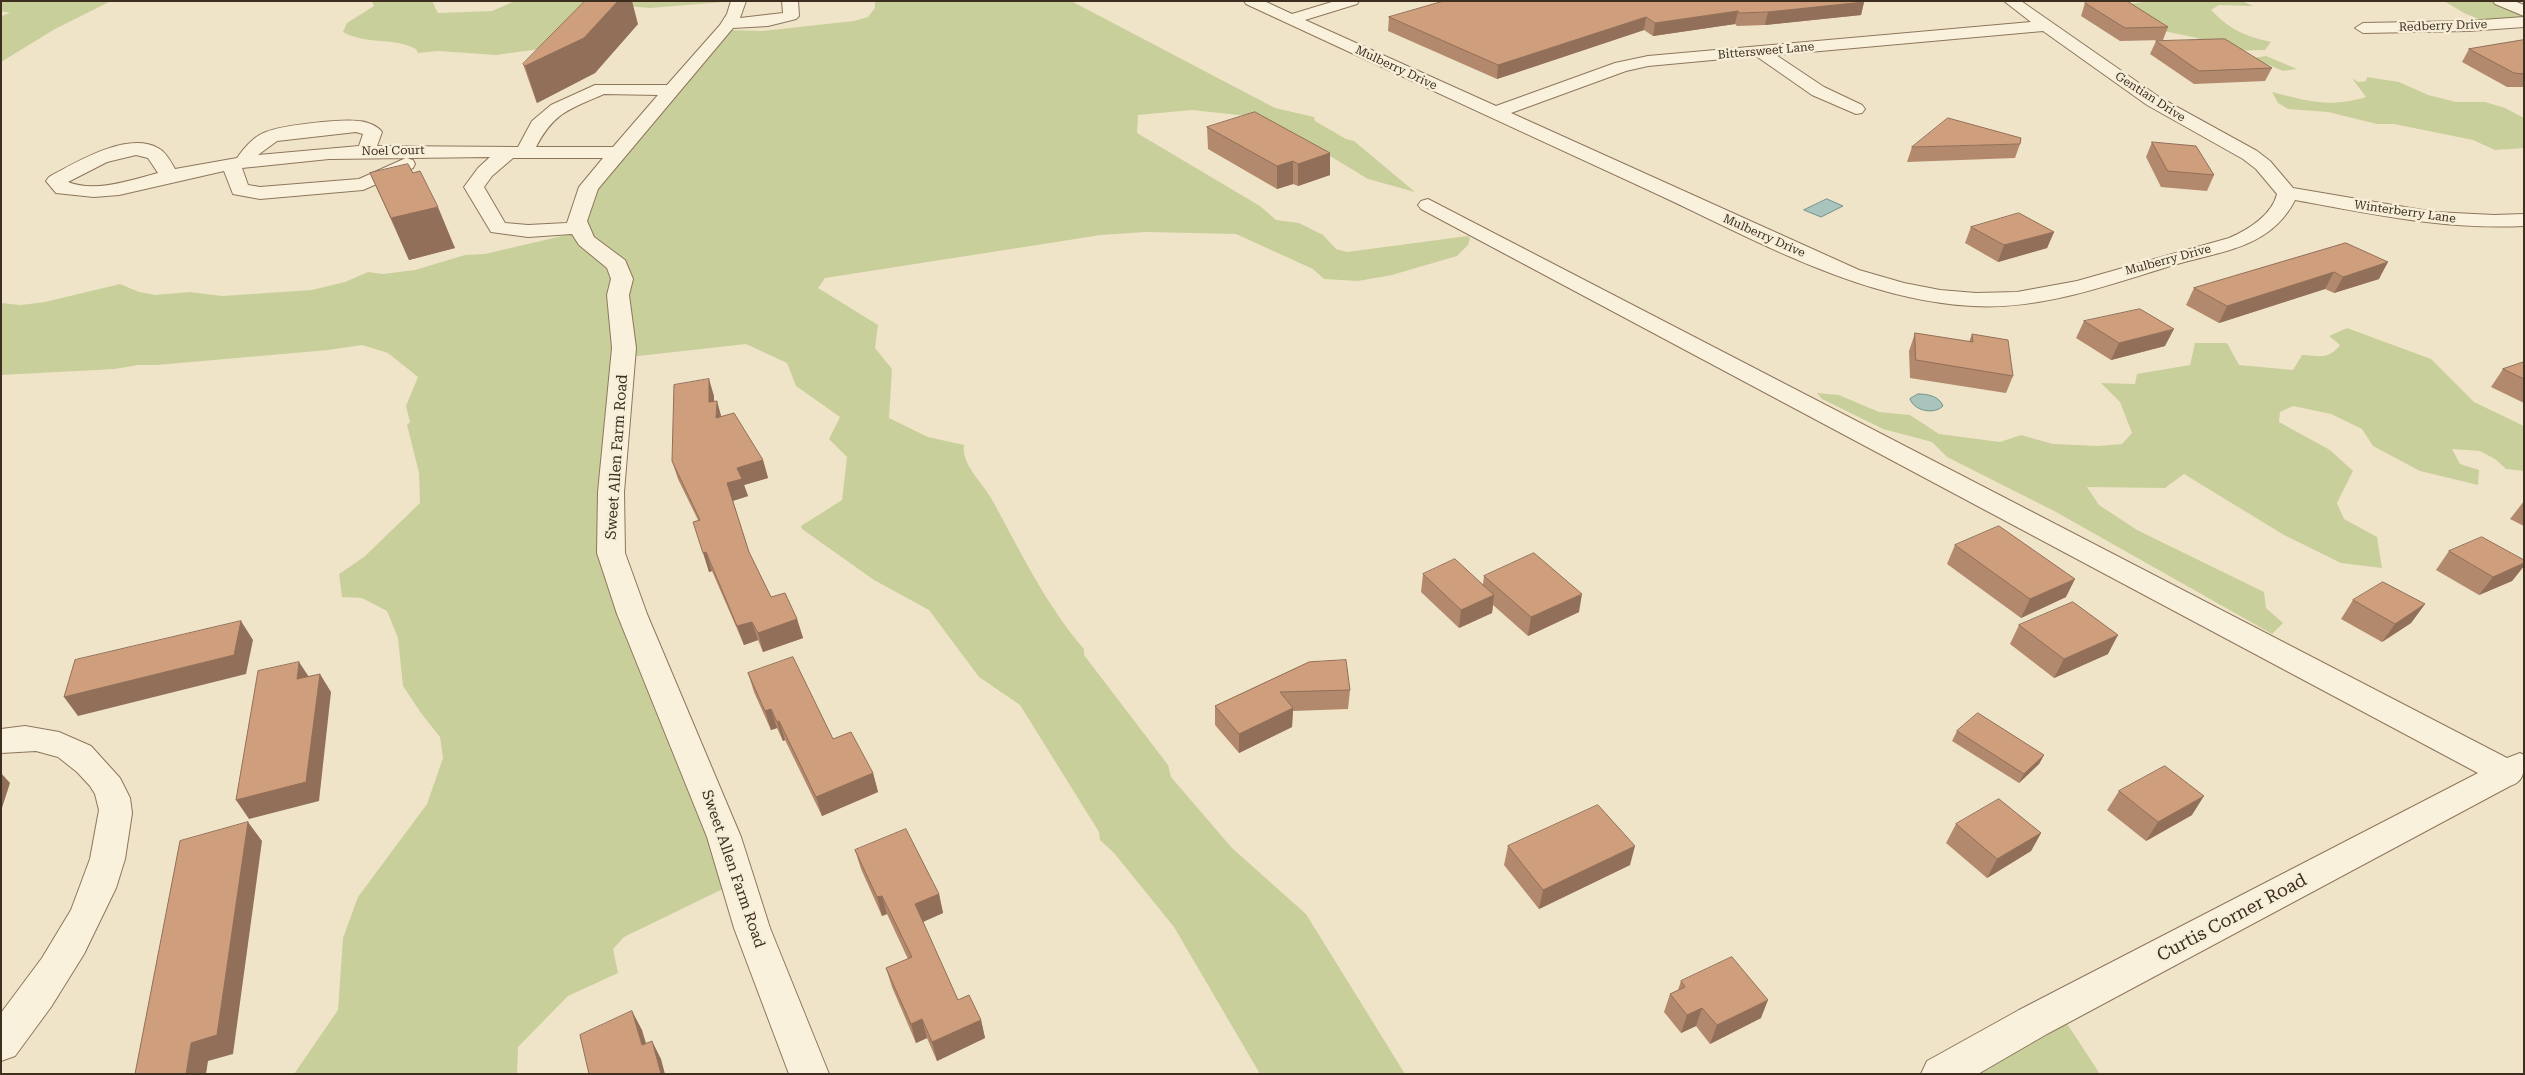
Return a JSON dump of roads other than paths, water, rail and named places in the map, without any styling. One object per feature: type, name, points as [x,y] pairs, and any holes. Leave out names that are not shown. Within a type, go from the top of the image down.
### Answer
[{"type":"street","points":[[672,90],[602,89],[550,114],[516,151],[485,172],[474,187],[498,228],[528,231],[578,228],[583,200],[589,188],[672,90],[733,13],[768,21],[791,16],[790,1]]},
{"type":"street","name":"Mulberry Drive","points":[[1251,1],[1850,276],[1898,290],[1948,298],[1996,300],[2039,296],[2245,239],[2280,210],[2287,198],[2287,193]]},
{"type":"street","points":[[1292,19],[1352,1]]},
{"type":"street","name":"Gentian Drive","points":[[2011,1],[2153,101],[2250,155],[2263,165],[2287,193]]},
{"type":"street","points":[[2504,3],[2524,2]]},
{"type":"street","points":[[2504,3],[2524,11]]},
{"type":"street","name":"Redberry Drive","points":[[2363,28],[2524,22]]},
{"type":"street","name":"Bittersweet Lane","points":[[1494,112],[1621,67],[1648,61],[2045,26]]},
{"type":"street","points":[[1761,52],[1818,91],[1856,109]]},
{"type":"street","points":[[366,152],[373,132],[358,126],[307,130],[271,136],[237,163],[240,190],[260,193],[363,184],[392,172],[431,151]]},
{"type":"street","name":"Noel Court","points":[[169,176],[161,160],[148,150],[123,150],[78,169],[56,181],[63,188],[94,191],[119,189],[169,176],[237,163],[366,152],[516,151],[618,153]]},
{"type":"street","name":"Winterberry Lane","points":[[2287,193],[2436,218],[2495,222],[2524,220]]},
{"type":"street","points":[[1428,204],[2517,769]]},
{"type":"street","name":"Sweet Allen Farm Road","points":[[578,228],[586,241],[618,265],[622,279],[618,295],[624,348],[611,492],[611,553],[632,614],[724,837],[752,928],[809,1074]]},
{"type":"street","points":[[1,741],[41,738],[60,743],[82,756],[108,784],[116,805],[111,844],[99,883],[80,928],[35,1000],[1,1043]]},
{"type":"street","name":"Curtis Corner Road","points":[[1941,1074],[2050,1013],[2517,769]]},
{"type":"water","points":[[1827,199],[1843,206],[1821,217],[1804,210]]},
{"type":"water","points":[[1918,394],[1933,396],[1943,406],[1930,411],[1920,409],[1910,399]]}]
